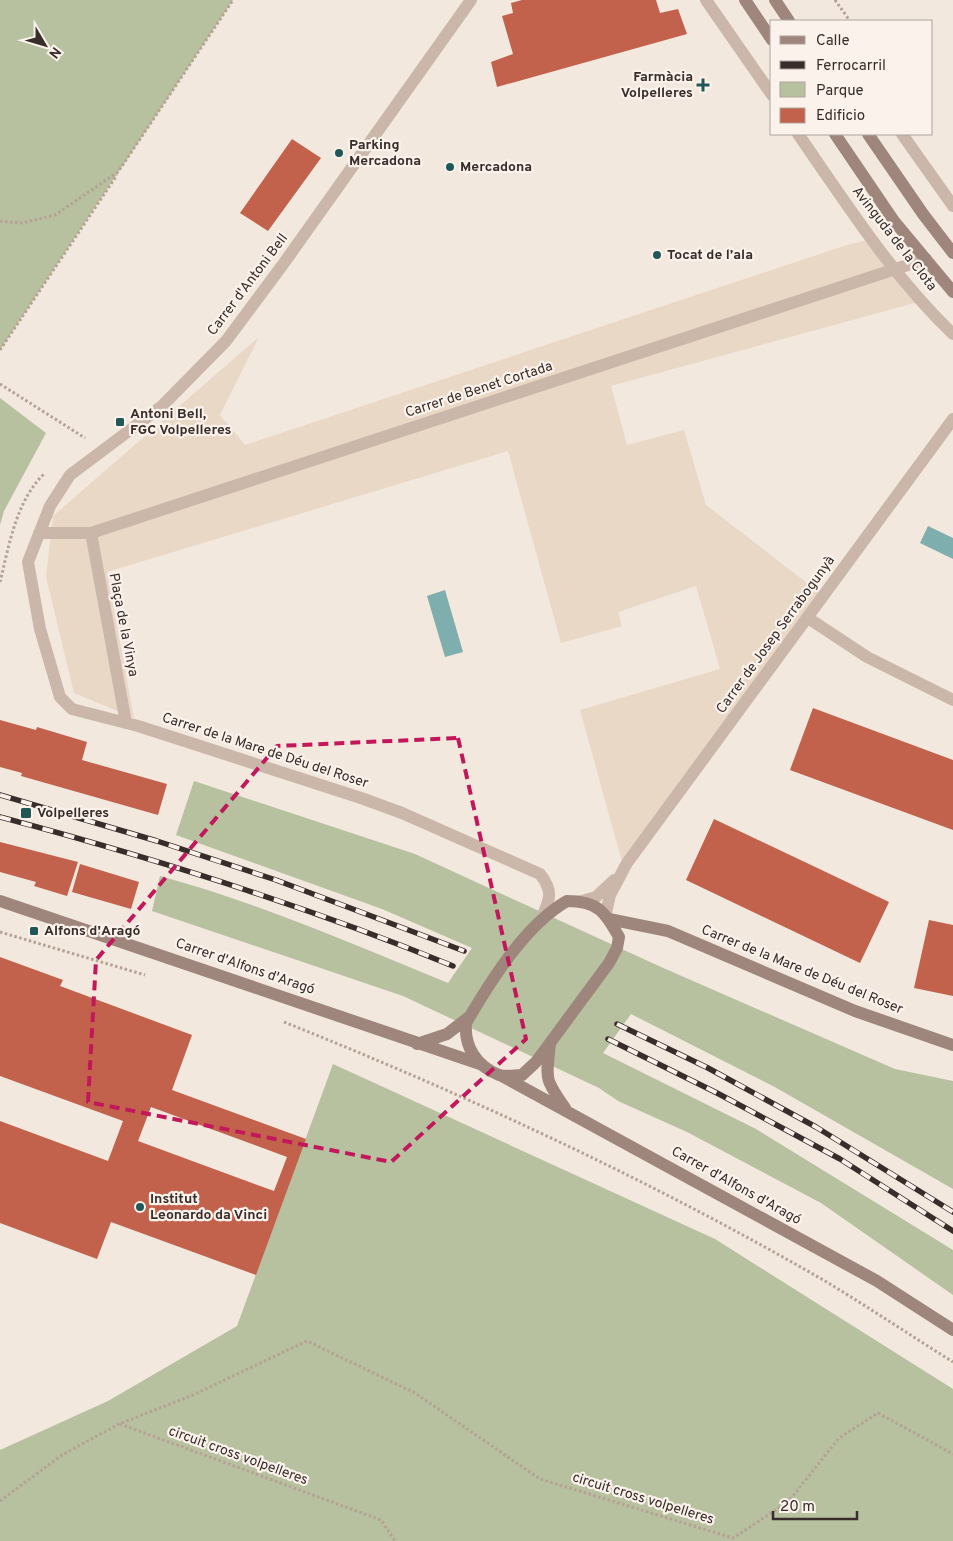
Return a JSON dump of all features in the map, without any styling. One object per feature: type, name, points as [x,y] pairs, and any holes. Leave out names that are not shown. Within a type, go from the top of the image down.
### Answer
[{"type":"street","name":"Carrer d'Antoni Bell","points":[[28,562],[50,506],[70,475],[162,406],[226,341],[284,263],[471,0]]},
{"type":"street","points":[[706,0],[770,92]]},
{"type":"street","points":[[745,0],[770,37]]},
{"type":"street","points":[[775,0],[788,20]]},
{"type":"street","name":"Avinguda de la Clota","points":[[799,135],[871,240],[953,334]]},
{"type":"street","name":"Avinguda de la Clota","points":[[836,135],[894,221],[953,292]]},
{"type":"street","points":[[869,135],[923,214],[953,253]]},
{"type":"street","points":[[903,135],[953,206]]},
{"type":"street","name":"Carrer de Benet Cortada","points":[[39,533],[91,533],[926,259]]},
{"type":"street","name":"Carrer de Josep Serrabogunyà","points":[[582,901],[601,893],[624,869],[953,419]]},
{"type":"street","name":"Plaça de la Vinya","points":[[91,533],[126,722]]},
{"type":"street","name":"Carrer de la Mare de Déu del Roser","points":[[28,562],[40,629],[60,697],[72,710],[126,722],[361,798],[402,813],[540,874],[548,884],[550,897],[540,922]]},
{"type":"street","points":[[808,618],[866,656],[953,700]]},
{"type":"street","name":"Carrer de Josep Serrabogunyà","points":[[607,916],[607,904],[624,869]]},
{"type":"street","name":"Carrer d'Alfons d'Aragó","points":[[0,901],[480,1064],[877,1280],[953,1330]]},
{"type":"street","points":[[480,1064],[471,1053],[465,1036],[466,1023],[469,1016],[519,945],[540,922],[554,909],[567,901],[582,901]]},
{"type":"street","name":"Carrer de la Mare de Déu del Roser","points":[[582,901],[607,916],[668,931],[855,1011],[953,1045]]},
{"type":"street","points":[[500,1075],[522,1075],[536,1062],[609,963],[617,948],[619,937],[607,916]]},
{"type":"street","points":[[619,937],[640,924]]},
{"type":"street","points":[[417,1044],[447,1034],[469,1016]]},
{"type":"street","points":[[550,1044],[546,1072],[549,1085],[566,1110]]},
{"type":"path","points":[[0,350],[234,0]]},
{"type":"path","points":[[835,0],[849,20]]},
{"type":"path","points":[[0,221],[22,223],[55,215],[118,172]]},
{"type":"path","points":[[0,384],[86,438]]},
{"type":"path","points":[[79,443],[93,433]]},
{"type":"path","points":[[0,582],[13,527],[36,481],[48,470]]},
{"type":"path","points":[[0,932],[153,977]]},
{"type":"path","points":[[275,1019],[386,1064],[612,1167],[826,1282],[953,1362]]},
{"type":"path","name":"circuit cross volpelleres","points":[[119,1424],[193,1395],[307,1342],[415,1393],[540,1479],[733,1538],[788,1502],[839,1438],[878,1413],[953,1454]]},
{"type":"path","points":[[0,1501],[62,1456],[119,1424]]},
{"type":"path","name":"circuit cross volpelleres","points":[[119,1424],[381,1520],[395,1541]]},
{"type":"highlighted area","points":[[458,738],[526,1039],[391,1162],[88,1102],[96,960],[277,746]]},
{"type":"green space","points":[[0,0],[233,0],[0,350]]},
{"type":"green space","points":[[0,398],[46,433],[4,511],[0,525]]},
{"type":"green space","points":[[194,781],[415,854],[661,967],[895,1069],[953,1081],[953,1189],[773,1086],[631,1014],[603,1053],[756,1129],[953,1250],[953,1295],[821,1203],[687,1132],[618,1101],[599,1088],[403,996],[152,911],[160,876],[270,911],[448,983],[472,948],[382,909],[176,835]]},
{"type":"green space","points":[[333,1064],[715,1239],[953,1389],[953,1541],[0,1541],[0,1450],[108,1401],[237,1326]]},
{"type":"shaded area","points":[[871,239],[922,301],[611,386],[627,445],[684,430],[706,505],[824,596],[624,869],[580,710],[720,669],[696,586],[618,612],[622,626],[561,643],[508,451],[107,572],[134,718],[74,693],[46,577],[53,516],[259,337],[220,415],[245,445],[847,245]]},
{"type":"water","points":[[928,526],[953,538],[953,559],[920,543]]},
{"type":"water","points":[[445,590],[463,652],[445,657],[427,596]]},
{"type":"building","points":[[522,0],[656,0],[660,13],[678,9],[687,34],[497,87],[491,62],[513,54],[502,16],[513,13],[511,3]]},
{"type":"building","points":[[292,139],[321,158],[268,231],[240,213]]},
{"type":"building","points":[[813,708],[953,760],[953,830],[790,770]]},
{"type":"building","points":[[0,720],[36,730],[37,727],[87,742],[82,760],[167,784],[158,815],[21,776],[22,773],[0,767]]},
{"type":"building","points":[[714,819],[889,902],[860,963],[686,880]]},
{"type":"building","points":[[0,842],[78,862],[67,896],[34,886],[36,882],[0,872]]},
{"type":"building","points":[[80,864],[139,882],[131,909],[72,892]]},
{"type":"building","points":[[929,920],[953,925],[953,996],[914,988]]},
{"type":"building","points":[[0,957],[63,980],[60,986],[192,1035],[172,1090],[306,1139],[256,1275],[111,1222],[97,1259],[0,1223],[0,1121],[108,1161],[123,1121],[0,1076]],"holes":[[[151,1107],[287,1157],[274,1191],[138,1141]]]},
{"type":"railway","points":[[0,795],[157,841],[276,880],[464,951]]},
{"type":"railway","points":[[0,817],[115,849],[229,884],[342,923],[453,966]]},
{"type":"railway","points":[[617,1024],[708,1068],[816,1127],[953,1212]]},
{"type":"railway","points":[[608,1039],[717,1093],[840,1159],[953,1231]]},
{"type":"place","name":"Farmàcia Volpelleres","points":[[703,85]]},
{"type":"place","name":"Parking Mercadona","points":[[339,153]]},
{"type":"place","name":"Mercadona","points":[[450,167]]},
{"type":"place","name":"Tocat de l’ala","points":[[657,255]]},
{"type":"place","name":"Antoni Bell, FGC Volpelleres","points":[[120,422]]},
{"type":"place","name":"Volpelleres","points":[[26,813]]},
{"type":"place","name":"Alfons d'Aragó","points":[[34,931]]},
{"type":"place","name":"Institut Leonardo da Vinci","points":[[140,1207]]}]
